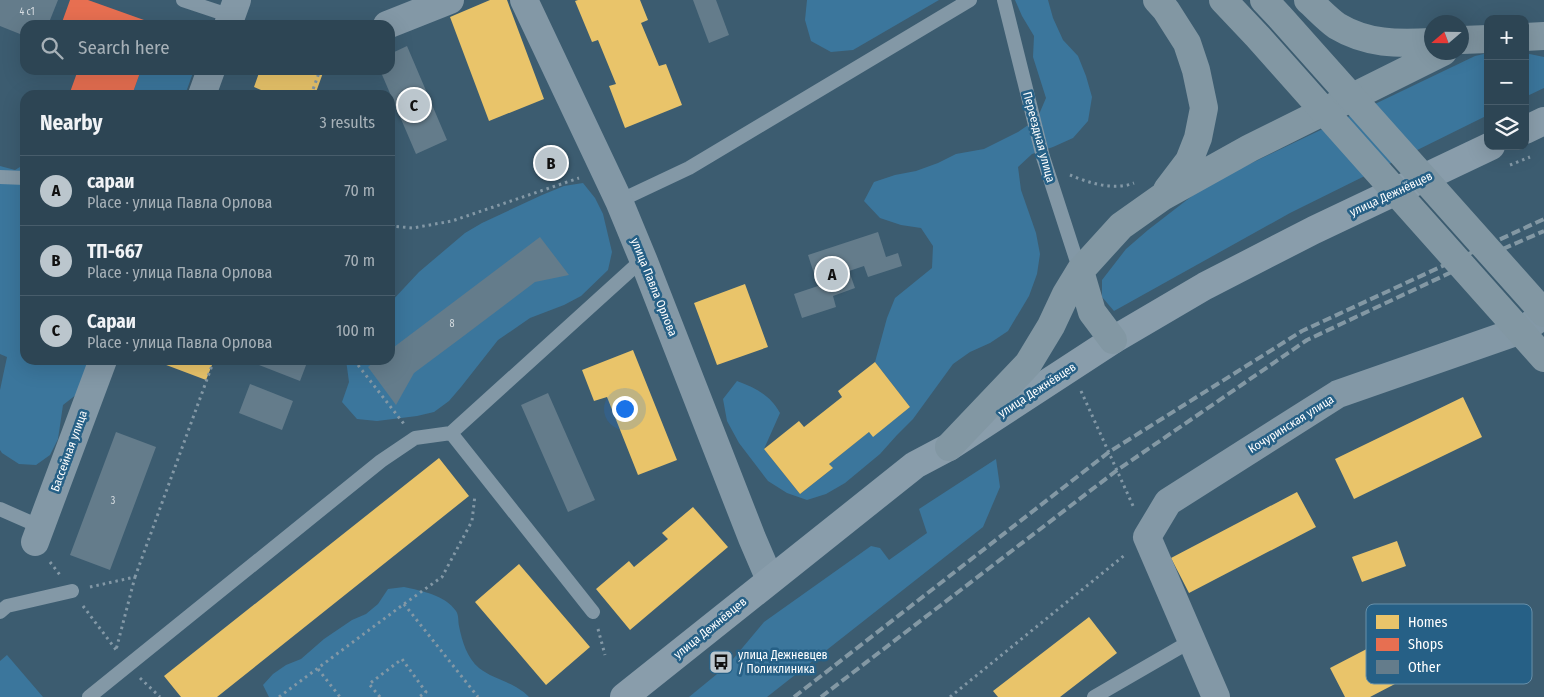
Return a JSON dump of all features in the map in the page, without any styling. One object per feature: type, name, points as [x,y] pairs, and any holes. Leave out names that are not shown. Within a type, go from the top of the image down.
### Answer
[{"type":"main road","points":[[1157,0],[1166,10],[1186,44],[1196,70],[1204,108],[1198,138],[1190,161],[1162,197]]},
{"type":"main road","points":[[1223,0],[1544,358]]},
{"type":"main road","points":[[1264,0],[1544,314]]},
{"type":"main road","points":[[1308,0],[1336,26],[1372,40],[1400,43],[1424,42]]},
{"type":"main road","points":[[1529,37],[1544,36]]},
{"type":"main road","points":[[949,447],[1028,364],[1080,272],[1121,226],[1162,197],[1250,148],[1427,60]]},
{"type":"main road","points":[[1530,142],[1544,121]]},
{"type":"main road","name":"улица Дежнёвцев","points":[[624,697],[915,465],[949,447],[1113,340],[1206,286],[1297,239],[1500,156]]},
{"type":"main road","points":[[1080,272],[1092,312],[1113,340]]},
{"type":"street","points":[[395,21],[450,0]]},
{"type":"street","name":"улица Павла Орлова","points":[[524,0],[619,201],[770,580]]},
{"type":"street","points":[[204,90],[209,75]]},
{"type":"street","name":"Кочуринская улица","points":[[1147,537],[1168,502],[1338,394],[1524,329],[1544,314]]},
{"type":"street","name":"Бассейная улица","points":[[38,535],[101,365]]},
{"type":"street","points":[[1147,537],[1190,641],[1216,697]]},
{"type":"lane","points":[[183,0],[232,14]]},
{"type":"lane","points":[[619,201],[689,168],[970,0]]},
{"type":"lane","name":"Переездная улица","points":[[1004,0],[1043,157],[1080,272]]},
{"type":"lane","points":[[0,177],[20,178]]},
{"type":"lane","points":[[89,697],[373,467],[415,438],[451,433],[643,259]]},
{"type":"lane","points":[[451,433],[593,612]]},
{"type":"lane","points":[[0,509],[38,535]]},
{"type":"lane","points":[[0,612],[7,606],[72,591]]},
{"type":"lane","points":[[1094,697],[1190,641]]},
{"type":"path","points":[[313,90],[318,75]]},
{"type":"path","points":[[1500,156],[1530,142]]},
{"type":"path","points":[[1043,157],[1066,173],[1087,182],[1124,186],[1139,180]]},
{"type":"path","points":[[395,226],[413,228],[452,222],[604,169]]},
{"type":"path","points":[[116,650],[135,577],[212,365]]},
{"type":"path","points":[[358,365],[415,438]]},
{"type":"path","points":[[1080,390],[1132,505]]},
{"type":"path","points":[[279,697],[442,577],[472,521],[478,468]]},
{"type":"path","points":[[38,535],[72,591],[128,666],[160,697]]},
{"type":"path","points":[[950,697],[1147,537]]},
{"type":"path","points":[[72,591],[135,577]]},
{"type":"path","points":[[404,604],[478,697]]},
{"type":"path","points":[[593,612],[605,655]]},
{"type":"path","points":[[380,697],[369,684],[402,659],[426,692],[419,697]]},
{"type":"path","points":[[318,669],[340,697]]},
{"type":"shaded area","points":[[807,0],[939,0],[853,50],[831,52],[811,41],[805,20]]},
{"type":"shaded area","points":[[1015,0],[1048,0],[1053,18],[1063,40],[1078,56],[1092,97],[1088,121],[1073,138],[1032,154],[1018,167],[1021,190],[1036,233],[1040,254],[1037,274],[1029,296],[1008,331],[990,343],[970,352],[953,364],[913,419],[880,454],[845,483],[826,494],[807,500],[787,493],[768,481],[739,443],[727,421],[723,399],[737,381],[756,389],[772,401],[780,413],[764,449],[800,494],[832,469],[829,464],[869,432],[873,436],[910,407],[875,362],[887,318],[895,298],[932,268],[933,246],[921,228],[901,225],[880,218],[864,201],[874,182],[916,171],[956,154],[984,149],[1018,132],[1037,119],[1046,98],[1033,57],[1034,36]]},
{"type":"shaded area","points":[[1484,54],[1484,117],[1290,213],[1114,311],[1102,297],[1102,280],[1126,249],[1210,183],[1475,56]]},
{"type":"shaded area","points":[[1529,54],[1544,57],[1544,88],[1529,95]]},
{"type":"shaded area","points":[[139,75],[192,75],[187,90],[134,90]]},
{"type":"shaded area","points":[[0,166],[15,170],[20,167],[20,365],[88,365],[77,394],[63,405],[58,439],[50,455],[36,465],[19,464],[0,450],[0,390],[7,357],[0,354]]},
{"type":"shaded area","points":[[583,183],[595,198],[603,214],[612,252],[608,270],[581,296],[564,305],[530,318],[498,340],[449,401],[434,412],[377,421],[357,419],[342,402],[349,382],[347,365],[395,365],[395,298],[419,272],[465,233],[482,223],[564,186]]},
{"type":"shaded area","points":[[996,459],[1000,487],[983,527],[767,697],[689,697],[728,665],[764,622],[871,546],[880,548],[889,560],[927,533],[919,509]]},
{"type":"shaded area","points":[[404,587],[433,594],[446,601],[458,614],[460,632],[466,649],[475,664],[485,672],[517,688],[529,697],[269,697],[263,685],[273,674],[286,665],[301,659],[324,639],[352,620],[366,614],[378,604],[388,589]]},
{"type":"shaded area","points":[[7,655],[43,697],[0,697],[0,661]]},
{"type":"building: Homes","points":[[490,0],[507,0],[544,99],[489,121],[450,17]]},
{"type":"building: Homes","points":[[640,0],[648,20],[641,23],[659,66],[666,64],[682,105],[625,128],[609,86],[616,84],[598,40],[592,42],[575,1]]},
{"type":"building: Homes","points":[[258,75],[322,75],[317,90],[261,90],[254,87]]},
{"type":"building: Homes","points":[[745,284],[768,347],[717,365],[694,303]]},
{"type":"building: Homes","points":[[633,350],[677,460],[638,475],[607,397],[594,401],[582,370]]},
{"type":"building: Homes","points":[[875,362],[910,407],[873,437],[869,432],[829,464],[833,468],[800,494],[764,449],[799,421],[804,427],[842,397],[838,391]]},
{"type":"building: Homes","points":[[166,365],[212,365],[206,380]]},
{"type":"building: Homes","points":[[1463,397],[1482,437],[1354,499],[1335,459]]},
{"type":"building: Homes","points":[[439,458],[469,496],[217,697],[181,697],[164,676]]},
{"type":"building: Homes","points":[[1297,492],[1316,527],[1189,593],[1171,558]]},
{"type":"building: Homes","points":[[693,507],[728,547],[630,630],[596,589],[629,561],[634,567],[668,539],[662,533]]},
{"type":"building: Homes","points":[[1397,541],[1406,566],[1362,582],[1352,557]]},
{"type":"building: Homes","points":[[519,564],[590,647],[546,685],[475,602]]},
{"type":"building: Homes","points":[[1089,617],[1117,653],[1060,697],[998,697],[993,691]]},
{"type":"building: Homes","points":[[1366,649],[1366,684],[1395,684],[1370,697],[1345,697],[1330,668]]},
{"type":"building: Shops","points":[[70,0],[88,0],[144,20],[63,20]]},
{"type":"building: Shops","points":[[76,75],[139,75],[134,90],[71,90]]},
{"type":"building: Other","points":[[0,0],[58,0],[50,20],[20,20],[20,34],[0,26]]},
{"type":"building: Other","points":[[693,0],[716,0],[729,35],[709,43]]},
{"type":"building: Other","points":[[407,46],[447,140],[416,154],[395,105],[395,90],[389,90],[382,75],[395,75],[395,52]]},
{"type":"building: Other","points":[[556,149],[564,171],[546,177],[538,155]]},
{"type":"building: Other","points":[[878,232],[886,257],[898,253],[902,266],[868,277],[864,266],[849,271],[855,288],[833,296],[836,307],[802,318],[794,294],[818,286],[808,255]]},
{"type":"building: Other","points":[[540,237],[569,275],[535,282],[414,373],[396,405],[368,367],[370,365],[395,365],[395,346]]},
{"type":"building: Other","points":[[259,365],[306,365],[300,381]]},
{"type":"building: Other","points":[[250,384],[293,401],[282,430],[239,413]]},
{"type":"building: Other","points":[[548,393],[595,500],[568,512],[521,405]]},
{"type":"building: Other","points":[[116,432],[156,447],[110,570],[70,555]]},
{"type":"railway","points":[[794,697],[1109,452],[1302,331],[1544,219]]},
{"type":"railway","points":[[821,697],[1116,471],[1307,340],[1473,262],[1544,231]]},
{"type":"place","name":"Сараи","points":[[414,105]]},
{"type":"place","name":"ТП-667","points":[[551,163]]},
{"type":"place","name":"сараи","points":[[832,274]]},
{"type":"place","name":"улица Дежневцев / Поликлиника","points":[[721,662]]}]
